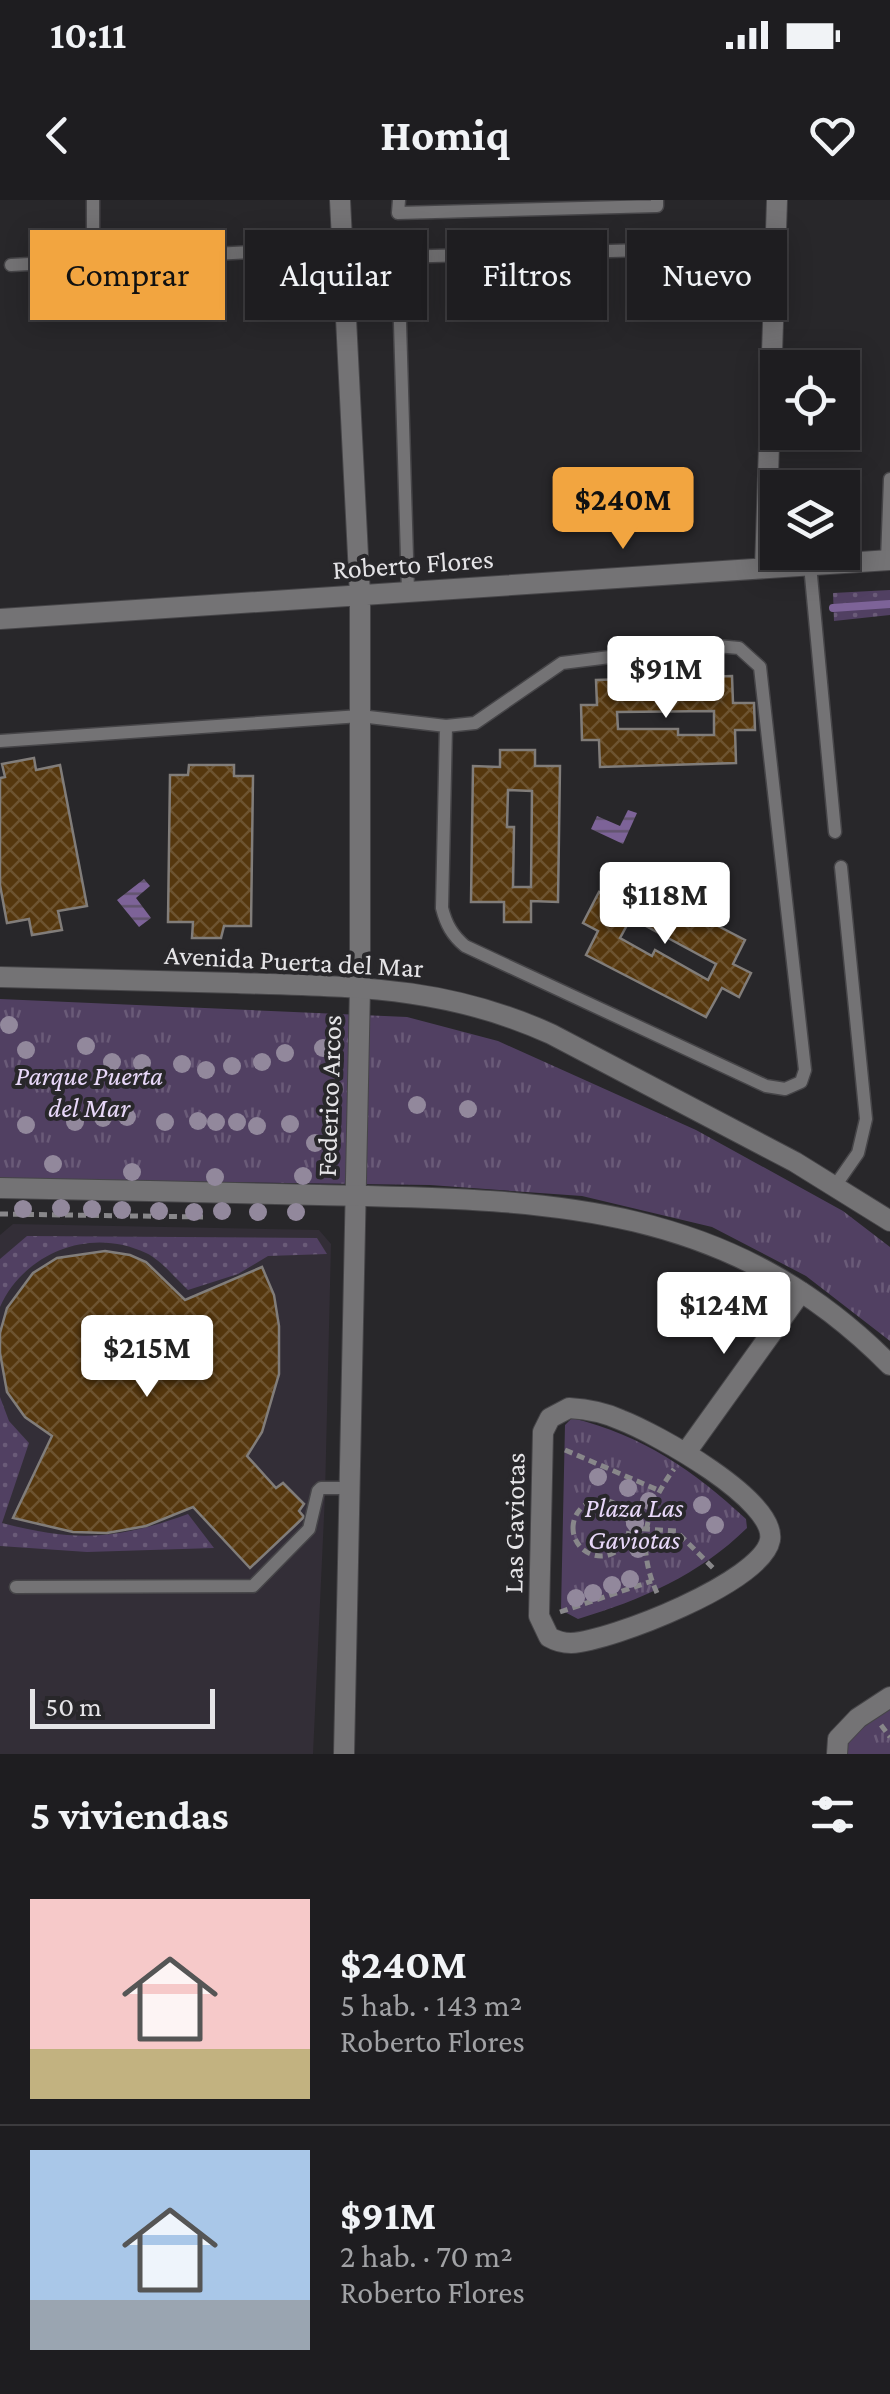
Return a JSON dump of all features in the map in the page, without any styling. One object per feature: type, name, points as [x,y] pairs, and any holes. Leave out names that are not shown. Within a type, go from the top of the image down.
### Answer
[{"type":"street","name":"Federico Arcos","points":[[340,200],[341,230]]},
{"type":"street","points":[[767,470],[777,200]]},
{"type":"street","name":"Federico Arcos","points":[[344,1754],[360,987],[360,595],[346,320]]},
{"type":"street","name":"Roberto Flores","points":[[860,562],[889,560]]},
{"type":"street","name":"Roberto Flores","points":[[0,619],[760,568]]},
{"type":"street","name":"Avenida Puerta del Mar","points":[[0,976],[360,987],[426,994],[521,1020],[888,1216]]},
{"type":"street","points":[[0,1188],[441,1198],[558,1207],[629,1218],[691,1236],[760,1265],[861,1336],[890,1366]]},
{"type":"street","points":[[687,1452],[801,1292]]},
{"type":"street","name":"Las Gaviotas","points":[[576,1408],[619,1418],[687,1452],[764,1514],[770,1538],[764,1554],[726,1582],[637,1627],[568,1644],[549,1637],[540,1619],[543,1440],[550,1418],[562,1410],[576,1408]]},
{"type":"street","points":[[838,1754],[838,1738],[858,1718],[890,1697]]},
{"type":"lane","points":[[94,200],[94,230]]},
{"type":"lane","points":[[398,200],[398,213],[657,206],[657,200]]},
{"type":"lane","points":[[408,590],[398,257],[627,251]]},
{"type":"lane","points":[[11,265],[30,264]]},
{"type":"lane","points":[[889,560],[890,479]]},
{"type":"lane","points":[[810,570],[836,832]]},
{"type":"lane","points":[[0,741],[360,716],[446,726],[475,723],[562,663],[706,645],[739,648],[760,666],[805,1070],[801,1082],[786,1089],[766,1086],[456,939],[444,920],[442,908],[446,726]]},
{"type":"lane","points":[[836,1186],[858,1153],[866,1120],[841,867]]},
{"type":"lane","points":[[16,1587],[254,1586],[308,1529],[314,1518],[318,1491],[348,1488]]},
{"type":"path","points":[[0,1214],[216,1217]]},
{"type":"path","points":[[543,1440],[658,1490]]},
{"type":"path","points":[[666,1614],[652,1581],[644,1529],[658,1490],[687,1452]]},
{"type":"path","points":[[600,1500],[616,1504],[629,1528],[623,1545],[608,1556],[599,1556],[582,1550],[572,1527],[584,1505],[600,1500]]},
{"type":"path","points":[[629,1528],[676,1531],[726,1582]]},
{"type":"path","points":[[540,1619],[652,1581]]},
{"type":"shaded area","points":[[628,810],[637,813],[623,844],[591,829],[597,816],[620,826]]},
{"type":"shaded area","points":[[144,879],[150,886],[136,898],[151,918],[139,927],[117,900]]},
{"type":"shaded area","points":[[13,1224],[319,1230],[331,1244],[313,1754],[0,1754],[0,1235]]},
{"type":"green space","points":[[890,590],[890,615],[834,621],[833,593]]},
{"type":"green space","name":"Parque Puerta del Mar","points":[[0,999],[407,1017],[498,1041],[696,1130],[843,1211],[890,1247],[890,1341],[806,1276],[712,1227],[582,1196],[430,1185],[0,1179]]},
{"type":"green space","points":[[27,1236],[317,1238],[327,1254],[268,1256],[238,1274],[188,1290],[146,1253],[125,1245],[82,1244],[42,1259],[25,1272],[0,1307],[0,1259]]},
{"type":"green space","points":[[0,1397],[9,1421],[29,1443],[2,1523],[52,1533],[96,1535],[139,1529],[188,1514],[214,1548],[87,1552],[0,1546]]},
{"type":"green space","name":"Plaza Las Gaviotas","points":[[572,1418],[622,1434],[687,1470],[746,1519],[747,1528],[709,1559],[647,1594],[578,1619],[561,1610],[565,1425]]},
{"type":"green space","points":[[890,1705],[890,1754],[844,1754],[845,1741]]},
{"type":"building","points":[[732,676],[733,703],[754,703],[755,730],[735,730],[736,763],[600,767],[599,740],[582,740],[581,705],[597,705],[596,680]],"holes":[[[714,711],[714,735],[678,735],[678,729],[618,729],[617,712]]]},
{"type":"building","points":[[500,750],[535,750],[535,766],[560,766],[558,902],[531,901],[531,922],[504,922],[504,902],[471,902],[473,766],[500,767]],"holes":[[[508,790],[532,791],[531,887],[513,887],[514,827],[507,827]]]},
{"type":"building","points":[[34,758],[36,770],[60,765],[87,906],[58,911],[62,930],[32,935],[29,919],[7,923],[0,885],[0,778],[5,777],[2,764]]},
{"type":"building","points":[[189,765],[234,765],[234,776],[253,776],[251,926],[224,926],[221,938],[192,938],[193,922],[168,922],[170,775],[188,775]]},
{"type":"building","points":[[625,878],[745,940],[733,964],[751,973],[739,997],[722,988],[706,1017],[586,955],[598,931],[583,923],[599,892],[613,899]],"holes":[[[631,918],[716,964],[708,980],[655,950],[652,956],[620,938]]]},
{"type":"building","points":[[105,1251],[146,1262],[185,1300],[262,1267],[274,1295],[279,1326],[279,1374],[262,1432],[247,1456],[276,1488],[283,1483],[304,1504],[299,1511],[304,1517],[250,1568],[193,1507],[146,1526],[107,1533],[73,1532],[13,1518],[52,1436],[25,1417],[7,1392],[0,1333],[7,1308],[33,1273],[57,1258]]},
{"type":"waterway","points":[[833,608],[890,604]]}]
